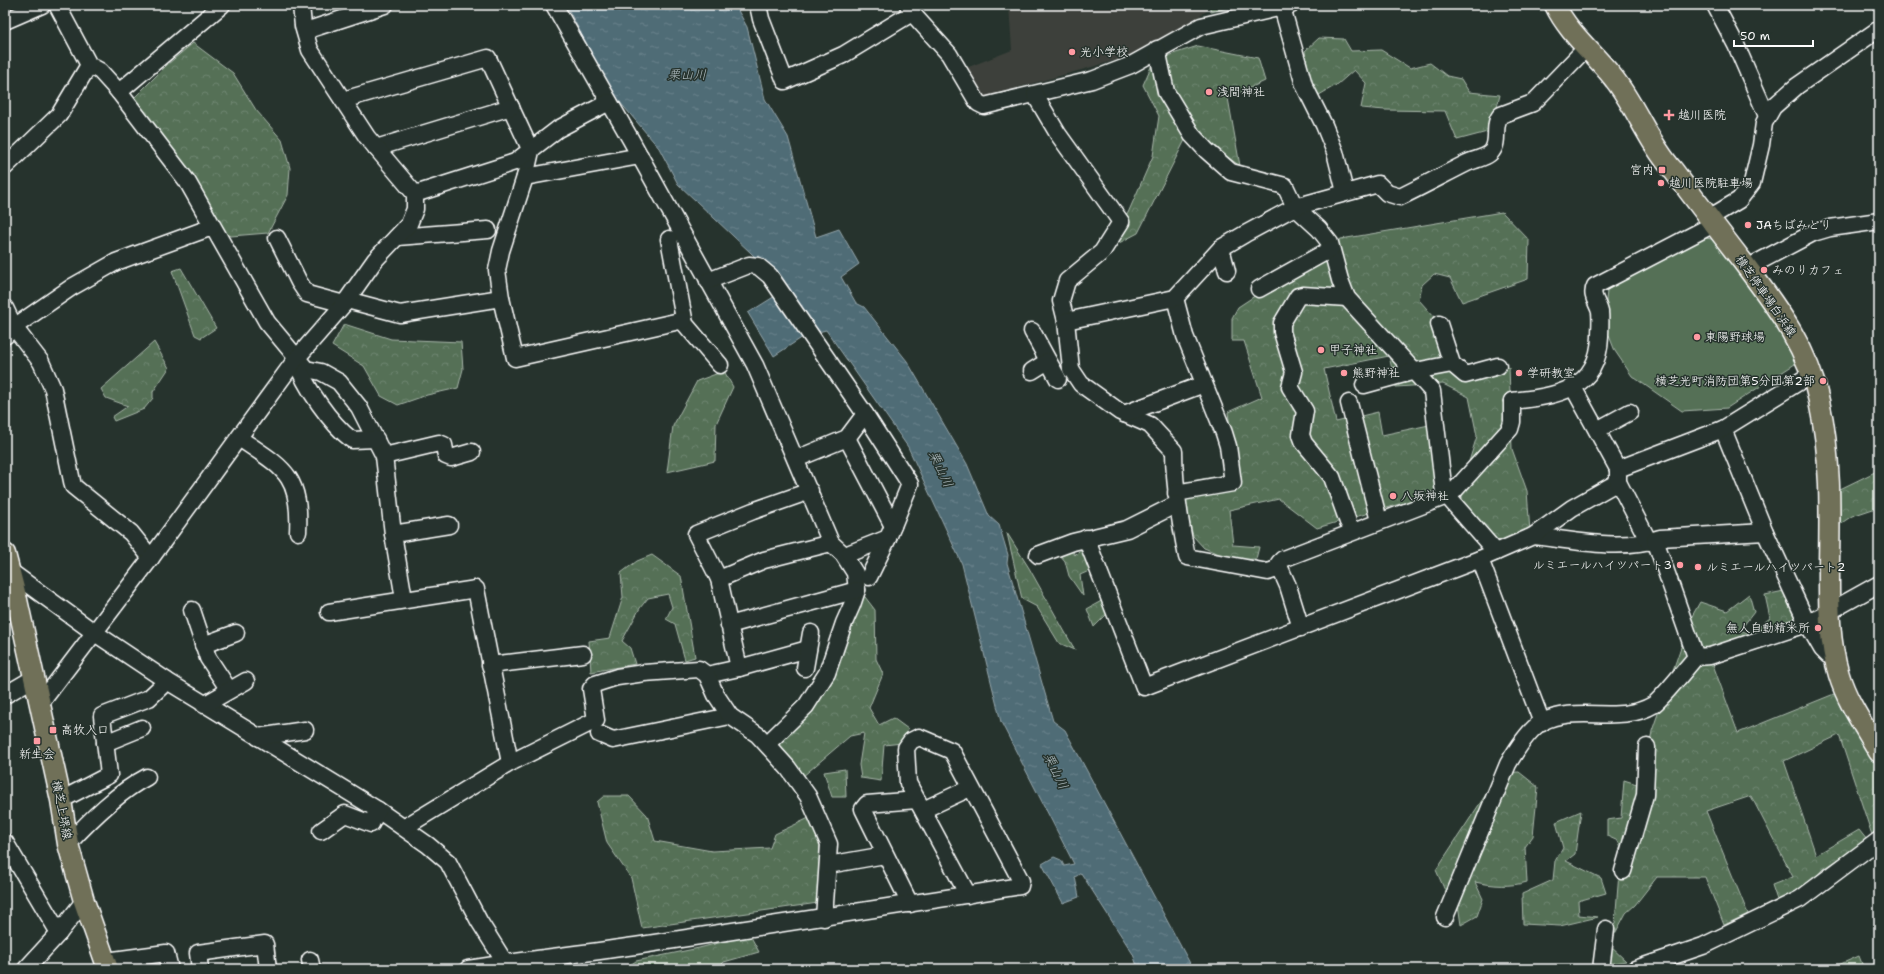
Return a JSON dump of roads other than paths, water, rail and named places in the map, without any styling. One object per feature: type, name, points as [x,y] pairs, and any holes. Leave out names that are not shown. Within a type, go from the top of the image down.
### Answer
[{"type":"main road","name":"横芝停車場白浜線","points":[[1555,5],[1567,24],[1619,85],[1660,156],[1781,313],[1797,340],[1819,399],[1827,444],[1830,475],[1829,612],[1834,658],[1855,710],[1879,752]]},
{"type":"main road","name":"横芝上堺線","points":[[8,563],[61,800],[68,844],[84,901],[107,965]]},
{"type":"street","points":[[5,21],[42,5]]},
{"type":"street","points":[[57,5],[89,65],[100,71],[119,92],[187,181],[212,227],[268,322],[296,359],[306,369],[321,372],[339,382],[359,407],[384,456],[393,534],[404,599]]},
{"type":"street","points":[[119,92],[222,5]]},
{"type":"street","points":[[40,704],[151,558],[296,359],[346,302],[375,260],[409,224],[415,209],[415,194],[376,148],[310,50],[301,5]]},
{"type":"street","points":[[305,31],[362,9],[385,5]]},
{"type":"street","points":[[554,5],[640,156],[755,365],[810,491],[830,543],[843,554],[855,573],[857,590],[827,673],[806,706],[767,744]]},
{"type":"street","points":[[758,5],[761,19],[785,81],[843,55],[910,9],[949,54],[978,103],[984,106],[1105,75],[1131,65],[1157,49],[1201,26],[1287,6],[1304,85],[1324,125],[1335,152],[1345,192]]},
{"type":"street","points":[[1715,5],[1736,45],[1767,116]]},
{"type":"street","points":[[1301,628],[1279,563],[1284,559],[1379,521],[1447,496],[1456,490],[1510,429],[1512,422],[1512,401],[1546,397],[1573,388],[1581,382],[1592,368],[1599,350],[1600,311],[1594,298],[1595,286],[1711,221],[1739,200],[1752,183],[1762,145],[1764,123],[1773,107],[1797,86],[1879,29]]},
{"type":"street","points":[[1066,321],[1175,298],[1221,248],[1295,207],[1378,184],[1387,193],[1400,197],[1468,163],[1487,156],[1493,150],[1498,119],[1501,115],[1533,103],[1588,47]]},
{"type":"street","points":[[1157,49],[1166,92],[1192,135],[1232,172],[1285,186],[1295,207],[1319,229],[1330,243],[1340,280],[1347,298],[1432,391],[1444,492],[1496,552]]},
{"type":"street","points":[[343,100],[488,58],[531,151],[525,177],[510,219],[497,270],[500,298],[515,358],[684,320]]},
{"type":"street","points":[[5,167],[59,115],[89,65]]},
{"type":"street","points":[[1035,94],[1058,134],[1121,222],[1102,252],[1067,281],[1061,301],[1066,321],[1071,369],[1082,384],[1124,414],[1150,425],[1174,451],[1177,499],[1187,557],[1268,572],[1280,568]]},
{"type":"street","points":[[415,194],[515,162],[558,130],[609,102]]},
{"type":"street","points":[[376,148],[511,107]]},
{"type":"street","points":[[525,177],[640,156]]},
{"type":"street","points":[[1747,268],[1813,233],[1830,228],[1879,221]]},
{"type":"street","points":[[10,332],[72,287],[116,262],[212,227]]},
{"type":"street","points":[[397,237],[488,230]]},
{"type":"street","points":[[277,238],[291,269],[307,294],[400,314],[500,298]]},
{"type":"street","points":[[669,239],[685,324],[720,365]]},
{"type":"street","points":[[1221,248],[1227,271]]},
{"type":"street","points":[[1259,289],[1332,249]]},
{"type":"street","points":[[708,281],[749,265],[758,266],[770,276],[865,414],[910,484],[869,577]]},
{"type":"street","points":[[1347,298],[1303,295],[1298,296],[1282,323],[1282,332],[1294,372],[1290,387],[1305,411],[1301,435],[1304,443],[1332,477],[1348,522]]},
{"type":"street","points":[[1038,555],[1086,538],[1127,529],[1177,499],[1233,483],[1224,433],[1185,336],[1175,298]]},
{"type":"street","points":[[5,308],[10,332],[41,362],[53,390],[73,486],[131,532],[151,558]]},
{"type":"street","points":[[1439,324],[1452,364],[1465,375],[1498,366]]},
{"type":"street","points":[[1032,331],[1058,379]]},
{"type":"street","points":[[296,359],[301,375],[339,430],[352,440],[376,439]]},
{"type":"street","points":[[1032,371],[1048,361]]},
{"type":"street","points":[[1364,385],[1415,371],[1452,364]]},
{"type":"street","points":[[1086,538],[1144,687],[1480,559],[1533,536],[1618,476],[1723,429],[1810,375]]},
{"type":"street","points":[[1124,414],[1204,384]]},
{"type":"street","points":[[1573,388],[1597,430],[1618,476],[1652,541],[1696,657]]},
{"type":"street","points":[[1349,403],[1379,521]]},
{"type":"street","points":[[1597,430],[1630,412]]},
{"type":"street","points":[[796,459],[847,438],[865,414]]},
{"type":"street","points":[[1723,429],[1765,532],[1807,624],[1822,649],[1834,658]]},
{"type":"street","points":[[239,438],[274,462],[292,482],[298,501],[298,532]]},
{"type":"street","points":[[847,438],[890,532]]},
{"type":"street","points":[[384,456],[439,442],[444,446],[446,456],[452,458],[472,452]]},
{"type":"street","points":[[739,668],[719,579],[696,534],[753,510],[810,491]]},
{"type":"street","points":[[393,534],[449,525]]},
{"type":"street","points":[[850,553],[890,532]]},
{"type":"street","points":[[1533,536],[1622,544],[1652,541],[1660,538],[1765,532]]},
{"type":"street","points":[[719,579],[764,560],[830,543]]},
{"type":"street","points":[[1480,559],[1542,723]]},
{"type":"street","points":[[8,563],[95,633],[167,681],[405,827],[448,862],[479,920],[507,966]]},
{"type":"street","points":[[1445,917],[1508,764],[1518,747],[1542,723],[1568,715],[1622,715],[1653,704],[1696,657],[1710,656],[1807,624],[1879,584]]},
{"type":"street","points":[[329,612],[404,599],[476,589],[510,763]]},
{"type":"street","points":[[729,625],[857,590]]},
{"type":"street","points":[[192,610],[208,658],[229,690]]},
{"type":"street","points":[[203,645],[236,633]]},
{"type":"street","points":[[805,668],[811,633]]},
{"type":"street","points":[[707,675],[808,649]]},
{"type":"street","points":[[490,665],[583,654]]},
{"type":"street","points":[[405,827],[510,763],[596,720],[591,688],[595,684],[617,676],[683,669],[699,670],[707,675],[716,695],[730,716],[758,735],[767,744],[788,768],[808,796],[829,844],[824,918]]},
{"type":"street","points":[[5,695],[34,678]]},
{"type":"street","points":[[61,800],[109,775],[102,716],[149,698],[167,681]]},
{"type":"street","points":[[204,705],[246,681]]},
{"type":"street","points":[[599,734],[613,740],[730,716]]},
{"type":"street","points":[[105,743],[142,728]]},
{"type":"street","points":[[258,737],[304,730]]},
{"type":"street","points":[[468,969],[507,966],[824,918],[968,895],[1020,886],[1021,881],[970,788],[952,751],[919,737],[911,741],[906,748],[908,783],[968,895]]},
{"type":"street","points":[[1623,870],[1645,795],[1647,747]]},
{"type":"street","points":[[68,844],[92,818],[115,800],[129,786],[147,777]]},
{"type":"street","points":[[910,904],[863,809],[867,804],[920,805],[970,788]]},
{"type":"street","points":[[321,831],[345,814],[371,824],[378,810]]},
{"type":"street","points":[[1635,969],[1668,964],[1800,899],[1879,840]]},
{"type":"street","points":[[5,842],[59,933]]},
{"type":"street","points":[[828,865],[885,855]]},
{"type":"street","points":[[26,969],[59,933],[84,901]]},
{"type":"street","points":[[1601,969],[1606,929]]},
{"type":"street","points":[[200,969],[198,953],[266,944],[268,969]]},
{"type":"street","points":[[107,965],[166,952],[170,969]]},
{"type":"water","name":"栗山川","points":[[566,5],[735,5],[747,27],[765,99],[788,137],[816,237],[839,229],[859,264],[841,277],[856,303],[864,307],[907,361],[967,464],[989,516],[999,525],[1008,555],[1007,563],[1053,721],[1065,730],[1193,969],[1138,969],[1133,954],[1081,873],[1075,877],[1079,897],[1063,903],[1042,864],[1054,857],[1061,860],[1064,866],[1074,864],[1001,722],[962,564],[908,447],[826,330],[806,335],[774,356],[748,313],[788,288],[678,184],[659,148],[613,94]]},
{"type":"place","name":"光小学校","points":[[1072,52]]},
{"type":"place","name":"浅間神社","points":[[1209,92]]},
{"type":"place","name":"越川医院","points":[[1669,115]]},
{"type":"place","name":"宮内","points":[[1662,170]]},
{"type":"place","name":"越川医院駐車場","points":[[1661,183]]},
{"type":"place","name":"JAちばみどり","points":[[1748,225]]},
{"type":"place","name":"みのりカフェ","points":[[1764,270]]},
{"type":"place","name":"東陽野球場","points":[[1697,337]]},
{"type":"place","name":"甲子神社","points":[[1321,350]]},
{"type":"place","name":"熊野神社","points":[[1344,373]]},
{"type":"place","name":"学研教室","points":[[1519,373]]},
{"type":"place","name":"横芝光町消防団第5分団第2部","points":[[1823,381]]},
{"type":"place","name":"八坂神社","points":[[1393,496]]},
{"type":"place","name":"ルミエールハイツパート3","points":[[1680,565]]},
{"type":"place","name":"ルミエールハイツパート2","points":[[1698,567]]},
{"type":"place","name":"無人自動精米所","points":[[1818,628]]},
{"type":"place","name":"高牧入口","points":[[53,730]]},
{"type":"place","name":"新生会","points":[[37,741]]}]
